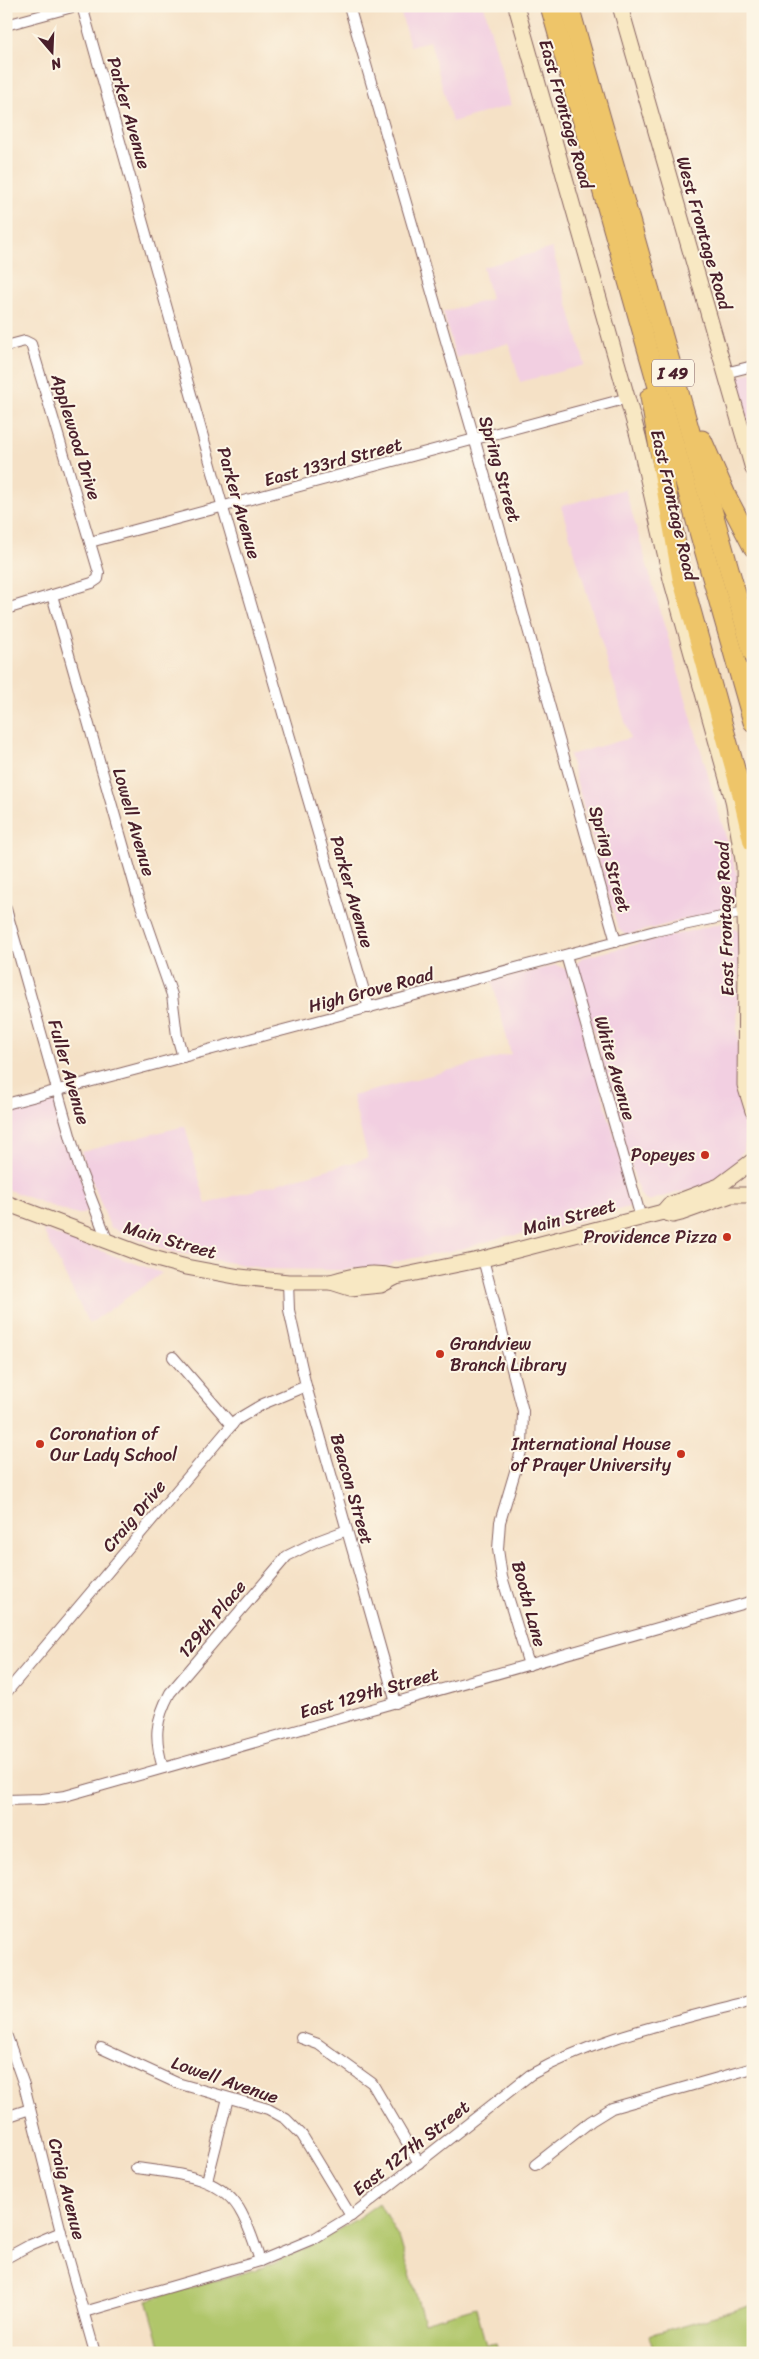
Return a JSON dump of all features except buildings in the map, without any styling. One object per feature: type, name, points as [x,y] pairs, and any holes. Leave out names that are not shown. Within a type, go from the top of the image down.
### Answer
[{"type":"highway","name":"I 49","points":[[550,6],[753,722]]},
{"type":"highway","name":"I 49","points":[[569,6],[753,654]]},
{"type":"highway","points":[[647,348],[647,380],[680,570],[742,794],[753,842]]},
{"type":"highway","points":[[672,370],[726,495],[753,547]]},
{"type":"street","points":[[6,25],[76,6]]},
{"type":"street","name":"Parker Avenue","points":[[82,6],[223,508],[369,1008]]},
{"type":"street","name":"Spring Street","points":[[349,6],[475,441],[616,942]]},
{"type":"street","name":"East Frontage Road","points":[[516,6],[628,398],[671,579],[733,800],[744,866],[747,1020],[753,1054]]},
{"type":"street","name":"West Frontage Road","points":[[620,6],[753,469]]},
{"type":"street","name":"Applewood Drive","points":[[6,346],[25,341],[31,344],[90,542]]},
{"type":"street","points":[[725,373],[753,366]]},
{"type":"street","name":"East 133rd Street","points":[[90,542],[475,441],[628,398]]},
{"type":"street","points":[[6,609],[98,579],[99,572],[90,542]]},
{"type":"street","name":"Lowell Avenue","points":[[52,595],[138,897],[172,994],[176,1036],[183,1057]]},
{"type":"street","name":"Fuller Avenue","points":[[6,909],[79,1167],[108,1242]]},
{"type":"street","name":"High Grove Road","points":[[6,1104],[616,942],[745,912]]},
{"type":"street","name":"White Avenue","points":[[566,955],[641,1218]]},
{"type":"street","name":"East Frontage Road","points":[[747,1020],[745,1025],[745,1085],[753,1111]]},
{"type":"street","points":[[752,1160],[748,1179],[753,1191]]},
{"type":"street","name":"Main Street","points":[[663,1212],[669,1205],[718,1186],[752,1160]]},
{"type":"street","name":"Main Street","points":[[6,1203],[108,1242],[186,1267],[233,1277],[288,1282],[331,1282],[350,1288],[381,1285],[396,1277],[483,1259],[663,1212],[673,1215],[731,1194],[753,1195]]},
{"type":"street","name":"Booth Lane","points":[[483,1259],[523,1411],[522,1448],[500,1522],[498,1550],[502,1577],[529,1665]]},
{"type":"street","name":"Beacon Street","points":[[288,1282],[288,1310],[306,1386],[396,1703]]},
{"type":"street","points":[[173,1357],[232,1425]]},
{"type":"street","name":"Craig Drive","points":[[6,1693],[236,1420],[263,1404],[306,1386]]},
{"type":"street","name":"129th Place","points":[[163,1768],[157,1748],[157,1729],[161,1710],[170,1693],[287,1556],[315,1542],[347,1530]]},
{"type":"street","name":"East 129th Street","points":[[6,1800],[64,1796],[753,1601]]},
{"type":"street","name":"East 127th Street","points":[[84,2312],[260,2262],[315,2238],[351,2216],[530,2075],[590,2046],[753,2000]]},
{"type":"street","name":"Craig Avenue","points":[[6,2034],[30,2109],[94,2352]]},
{"type":"street","points":[[300,2038],[318,2044],[372,2083],[419,2163]]},
{"type":"street","name":"Lowell Avenue","points":[[101,2048],[177,2082],[268,2109],[286,2118],[302,2135],[351,2216]]},
{"type":"street","points":[[535,2165],[591,2121],[612,2108],[753,2068]]},
{"type":"street","points":[[207,2181],[228,2098]]},
{"type":"street","points":[[6,2117],[30,2109]]},
{"type":"street","points":[[136,2168],[207,2181],[222,2191],[242,2212],[260,2262]]},
{"type":"street","points":[[6,2258],[61,2232]]},
{"type":"shaded area","points":[[399,6],[484,6],[511,105],[452,122],[430,41],[410,46]]},
{"type":"shaded area","points":[[552,248],[585,365],[520,382],[509,343],[456,358],[443,312],[491,299],[483,267]]},
{"type":"shaded area","points":[[753,371],[753,440],[736,378]]},
{"type":"shaded area","points":[[625,489],[742,892],[735,903],[721,910],[627,935],[619,930],[617,925],[569,755],[630,738],[561,506]]},
{"type":"shaded area","points":[[722,923],[735,928],[739,933],[737,1029],[743,1096],[750,1126],[748,1139],[737,1162],[714,1180],[703,1186],[648,1201],[639,1193],[576,969],[577,963],[581,958]]},
{"type":"shaded area","points":[[556,965],[567,970],[633,1201],[629,1207],[537,1233],[507,1236],[461,1249],[394,1262],[390,1266],[343,1270],[268,1269],[221,1261],[169,1251],[110,1227],[81,1152],[185,1126],[206,1204],[368,1158],[352,1096],[511,1054],[492,981]]},
{"type":"shaded area","points":[[47,1100],[57,1103],[89,1204],[89,1209],[82,1214],[73,1214],[6,1189],[6,1111]]},
{"type":"shaded area","points":[[43,1230],[162,1273],[89,1324]]},
{"type":"green space","points":[[379,2203],[400,2240],[424,2322],[476,2307],[486,2345],[496,2343],[498,2353],[162,2353],[147,2300],[264,2267],[310,2246],[355,2220]]},
{"type":"green space","points":[[753,2305],[753,2353],[654,2353],[649,2335]]},
{"type":"place","name":"Popeyes","points":[[705,1155]]},
{"type":"place","name":"Providence Pizza","points":[[727,1237]]},
{"type":"place","name":"Grandview Branch Library","points":[[440,1354]]},
{"type":"place","name":"Coronation of Our Lady School","points":[[40,1444]]},
{"type":"place","name":"International House of Prayer University","points":[[681,1454]]}]
